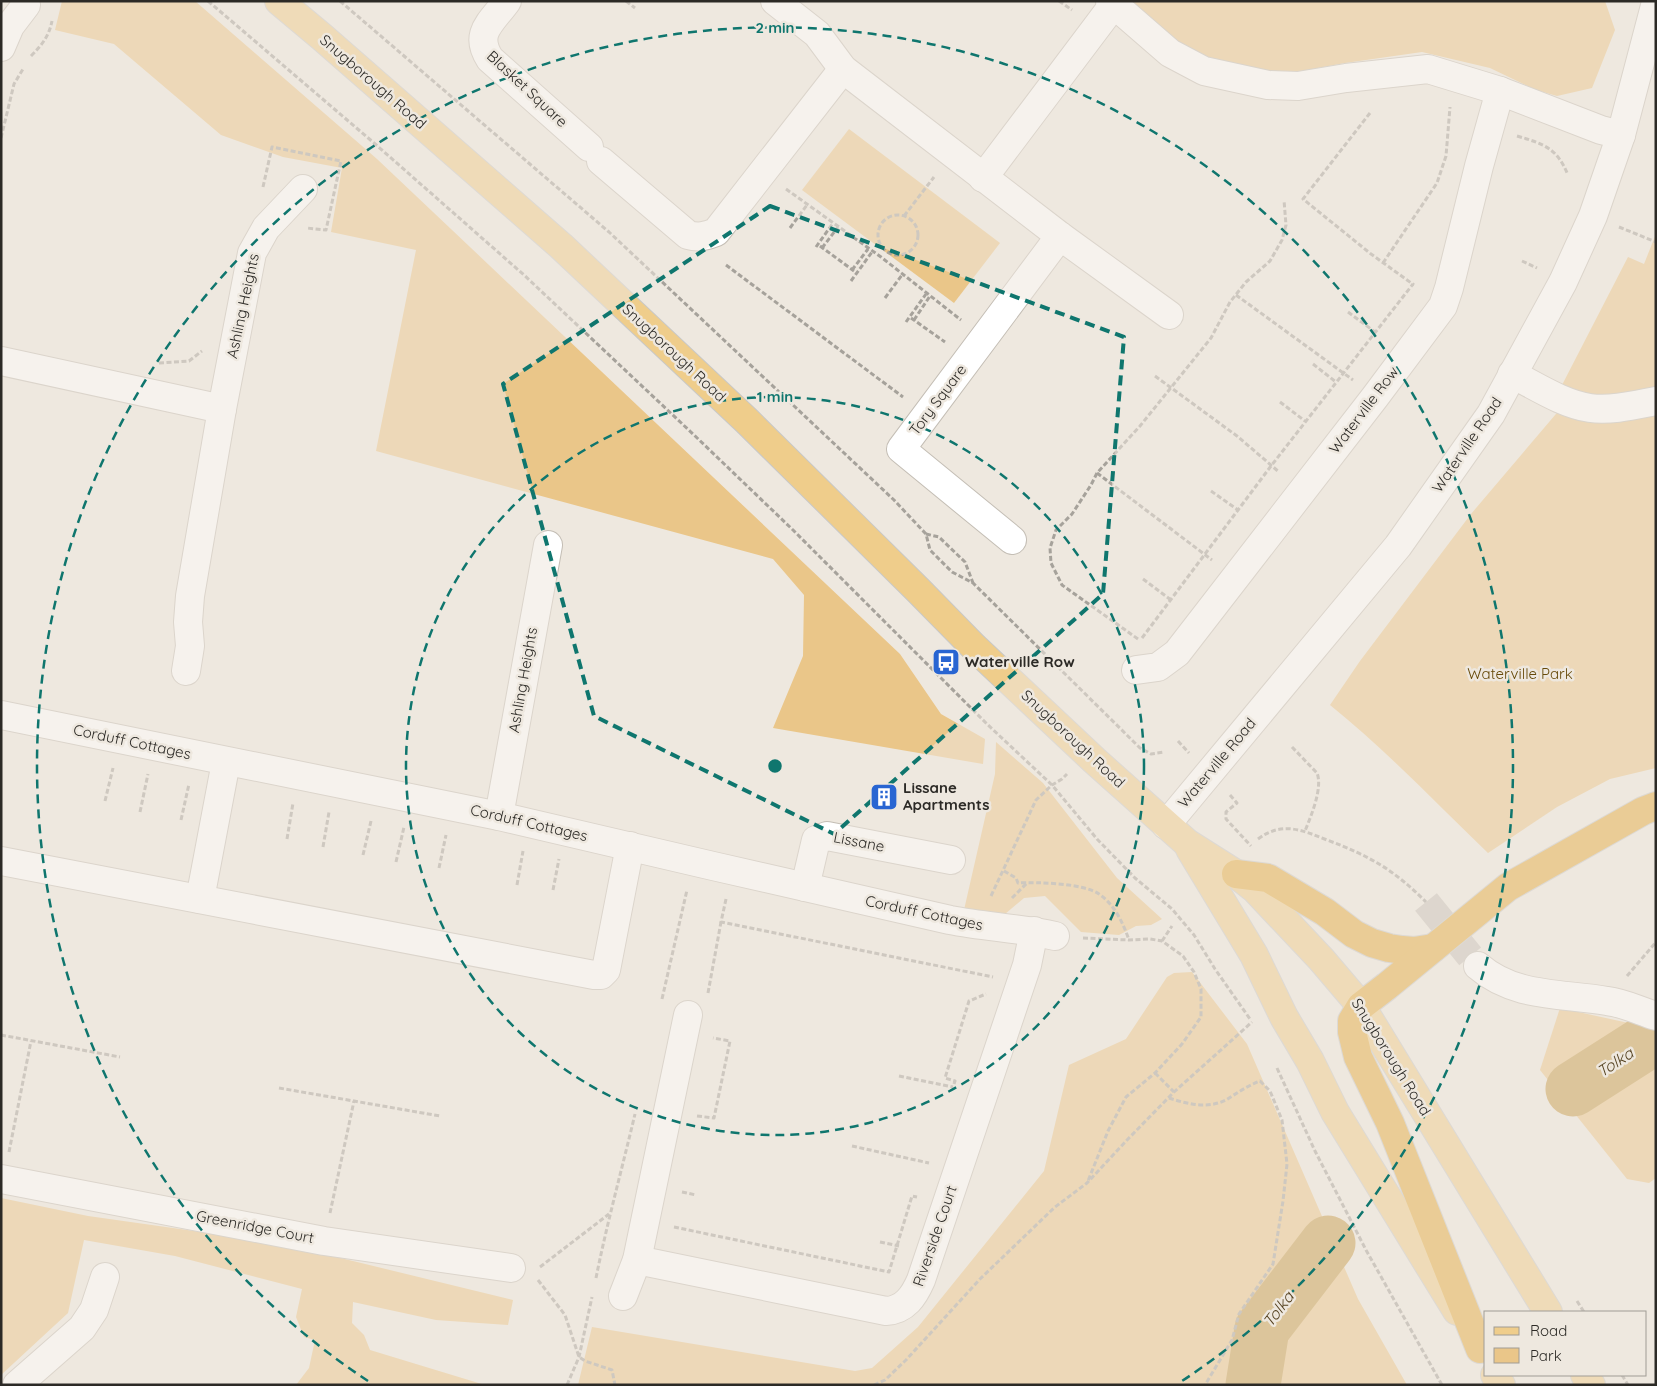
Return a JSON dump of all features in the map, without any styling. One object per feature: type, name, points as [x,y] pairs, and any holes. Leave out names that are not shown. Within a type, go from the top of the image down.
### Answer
[{"type":"highway","points":[[1483,1354],[1390,1123],[1358,1057],[1352,1032],[1352,1021],[1361,1006],[1508,887],[1643,810],[1656,806]]},
{"type":"highway","points":[[1236,874],[1268,878],[1325,912],[1354,934],[1372,943],[1389,948],[1414,951],[1433,948]]},
{"type":"main road","name":"Snugborough Road","points":[[279,1],[560,246],[747,421],[974,647],[1094,760],[1186,843],[1236,874],[1255,889],[1321,959],[1361,1006],[1547,1311]]},
{"type":"main road","name":"Snugborough Road","points":[[1186,843],[1254,955],[1284,1017],[1310,1061],[1336,1112],[1483,1354]]},
{"type":"street","name":"Blasket Square","points":[[507,1],[483,34],[482,42],[490,58],[595,154],[688,235],[697,238],[716,232],[763,172]]},
{"type":"street","points":[[775,1],[817,34],[843,69],[951,154],[1169,315]]},
{"type":"street","name":"Waterville Road","points":[[1166,825],[1398,546],[1491,414],[1563,282],[1593,216],[1621,135],[1656,2]]},
{"type":"street","points":[[983,178],[1112,3],[1170,52],[1204,71],[1268,86],[1298,86],[1346,78],[1428,69],[1500,91],[1596,128],[1621,135]]},
{"type":"street","points":[[1,47],[10,26],[26,5]]},
{"type":"street","points":[[763,172],[843,69]]},
{"type":"street","name":"Waterville Row","points":[[1136,670],[1158,667],[1177,653],[1443,306],[1450,288],[1479,166],[1500,91]]},
{"type":"street","name":"Ashling Heights","points":[[186,671],[190,646],[188,622],[190,596],[222,409],[252,253],[266,228],[303,189]]},
{"type":"street","name":"Tory Square","points":[[1012,540],[901,449],[1060,236]]},
{"type":"street","points":[[1,361],[222,409]]},
{"type":"street","points":[[1512,374],[1567,401],[1589,408],[1600,409],[1656,401]]},
{"type":"street","name":"Ashling Heights","points":[[499,816],[548,545]]},
{"type":"street","name":"Corduff Cottages","points":[[1,715],[499,816],[705,865],[978,925],[1044,934]]},
{"type":"street","points":[[200,899],[226,762]]},
{"type":"street","name":"Lissane","points":[[805,887],[816,840],[821,837],[827,836],[951,860]]},
{"type":"street","points":[[1,861],[602,975],[606,970],[630,846]]},
{"type":"street","name":"Riverside Court","points":[[637,1260],[886,1311],[892,1311],[905,1305],[913,1296],[920,1280],[1010,980],[1027,965],[1044,934]]},
{"type":"street","points":[[1478,966],[1498,980],[1522,990],[1555,996],[1609,1001],[1650,1014]]},
{"type":"street","points":[[623,1296],[637,1260],[697,1008]]},
{"type":"street","name":"Greenridge Court","points":[[3,1179],[324,1240],[511,1268]]},
{"type":"street","points":[[17,1385],[82,1328],[94,1310],[105,1277]]},
{"type":"path","points":[[208,1],[524,275],[743,482],[988,725],[1052,785],[1097,839],[1135,878],[1172,909],[1194,935],[1256,1030]]},
{"type":"path","points":[[340,1],[608,232],[894,500],[926,534],[930,550],[952,572],[972,583],[1115,726],[1140,748],[1151,754],[1164,752]]},
{"type":"path","points":[[626,1],[636,8]]},
{"type":"path","points":[[30,58],[43,45],[50,31],[54,16]]},
{"type":"path","points":[[1,138],[14,84],[26,64]]},
{"type":"path","points":[[1383,263],[1437,183],[1446,156],[1450,106]]},
{"type":"path","points":[[1370,113],[1303,199],[1383,263],[1443,306]]},
{"type":"path","points":[[259,194],[263,188],[272,147],[341,161],[326,230],[303,227]]},
{"type":"path","points":[[904,216],[951,154]]},
{"type":"path","points":[[763,172],[881,257],[965,324]]},
{"type":"path","points":[[1284,200],[1286,225],[1282,240],[1270,261],[1246,282],[1210,338],[1140,426],[1097,473],[1072,514],[1056,530],[1050,548],[1051,563],[1062,585],[1140,641],[1271,466],[1413,284]]},
{"type":"path","points":[[790,228],[807,205]]},
{"type":"path","points":[[893,215],[904,216],[916,226],[918,236],[915,246],[903,254],[893,254],[886,251],[878,239],[882,222],[893,215]]},
{"type":"path","points":[[1593,216],[1656,242]]},
{"type":"path","points":[[820,247],[833,223]]},
{"type":"path","points":[[820,247],[838,227]]},
{"type":"path","points":[[820,247],[853,271],[868,249]]},
{"type":"path","points":[[881,257],[886,251]]},
{"type":"path","points":[[851,281],[872,252]]},
{"type":"path","points":[[726,265],[904,398]]},
{"type":"path","points":[[885,298],[902,275]]},
{"type":"path","points":[[928,295],[913,319],[947,344]]},
{"type":"path","points":[[906,322],[928,295]]},
{"type":"path","points":[[1236,295],[1375,397]]},
{"type":"path","points":[[1348,312],[1375,332]]},
{"type":"path","points":[[156,363],[189,360],[199,354],[206,346]]},
{"type":"path","points":[[1313,364],[1336,382]]},
{"type":"path","points":[[1155,376],[1237,436],[1302,491]]},
{"type":"path","points":[[1280,402],[1306,422]]},
{"type":"path","points":[[1097,473],[1205,554],[1234,579]]},
{"type":"path","points":[[1211,491],[1238,510]]},
{"type":"path","points":[[926,534],[939,537],[965,562],[972,583]]},
{"type":"path","points":[[1143,579],[1171,600]]},
{"type":"path","points":[[1111,730],[1115,726]]},
{"type":"path","points":[[1292,747],[1317,773],[1319,778],[1319,788],[1305,832]]},
{"type":"path","points":[[104,801],[113,767]]},
{"type":"path","points":[[140,812],[148,774]]},
{"type":"path","points":[[978,925],[1036,800],[1052,785],[1062,779]]},
{"type":"path","points":[[181,820],[190,782]]},
{"type":"path","points":[[287,839],[294,802]]},
{"type":"path","points":[[322,847],[329,809]]},
{"type":"path","points":[[363,855],[371,818]]},
{"type":"path","points":[[396,862],[404,824]]},
{"type":"path","points":[[1258,839],[1276,829],[1288,828],[1305,832],[1375,860],[1406,882],[1426,902]]},
{"type":"path","points":[[440,868],[447,832]]},
{"type":"path","points":[[517,884],[523,847]]},
{"type":"path","points":[[553,890],[560,855]]},
{"type":"path","points":[[697,1008],[714,962],[728,891],[711,888],[705,865]]},
{"type":"path","points":[[661,1000],[705,865]]},
{"type":"path","points":[[1004,870],[1016,878],[1018,883],[1046,883],[1080,887],[1099,894],[1122,921],[1129,940]]},
{"type":"path","points":[[721,922],[1010,980]]},
{"type":"path","points":[[1162,941],[1172,926]]},
{"type":"path","points":[[1044,934],[1162,941],[1183,956],[1194,972],[1201,989],[1201,1017],[1182,1044],[1155,1073],[1126,1097],[1108,1131],[1087,1183]]},
{"type":"path","points":[[1609,1001],[1622,981],[1656,942]]},
{"type":"path","points":[[714,962],[718,963]]},
{"type":"path","points":[[950,1096],[954,1081],[945,1078],[969,1001],[994,992],[1010,980]]},
{"type":"path","points":[[874,1385],[885,1380],[906,1360],[980,1279],[1055,1208],[1087,1183],[1174,1092],[1252,1022]]},
{"type":"path","points":[[1,1035],[120,1057]]},
{"type":"path","points":[[695,1124],[697,1115],[714,1118],[730,1041],[708,1036]]},
{"type":"path","points":[[3,1179],[31,1041]]},
{"type":"path","points":[[1274,1063],[1315,1151],[1366,1250],[1442,1385]]},
{"type":"path","points":[[1155,1073],[1174,1092]]},
{"type":"path","points":[[899,1076],[952,1087]]},
{"type":"path","points":[[1169,1098],[1181,1102],[1211,1105],[1225,1100],[1239,1090],[1260,1082],[1270,1091],[1282,1120],[1287,1164],[1273,1264],[1239,1314],[1232,1340],[1205,1385]]},
{"type":"path","points":[[279,1088],[440,1116]]},
{"type":"path","points":[[324,1240],[354,1101]]},
{"type":"path","points":[[595,1280],[609,1214],[616,1193],[636,1106]]},
{"type":"path","points":[[852,1146],[930,1163],[927,1172]]},
{"type":"path","points":[[683,1182],[681,1192],[696,1195]]},
{"type":"path","points":[[676,1219],[674,1228],[889,1272],[912,1196],[919,1198],[922,1189]]},
{"type":"path","points":[[609,1214],[533,1272],[565,1314],[579,1357],[585,1361],[612,1370],[615,1385]]},
{"type":"path","points":[[568,1385],[579,1357],[593,1290]]},
{"type":"highlighted area","points":[[770,206],[1124,337],[1103,594],[834,834],[594,716],[503,384]]},
{"type":"green space","points":[[62,1],[195,1],[377,159],[900,654],[941,714],[985,739],[983,764],[773,728],[803,656],[804,595],[773,559],[376,451],[416,250],[331,232],[342,168],[283,157],[221,135],[114,44],[55,30]]},
{"type":"green space","points":[[1128,1],[1605,1],[1615,30],[1592,88],[1557,96],[1536,90],[1490,68],[1422,52],[1280,75],[1189,52]]},
{"type":"green space","points":[[849,129],[1000,243],[954,303],[802,190]]},
{"type":"green space","name":"Waterville Park","points":[[1656,234],[1656,768],[1610,779],[1557,807],[1488,853],[1391,758],[1330,705],[1360,661],[1471,514],[1567,401],[1561,387],[1628,257],[1644,264]]},
{"type":"green space","points":[[996,742],[1043,783],[1117,878],[1162,919],[1151,925],[1136,926],[1119,935],[1081,932],[1045,896],[1024,898],[1005,914],[964,910],[995,774]]},
{"type":"green space","points":[[1192,972],[1247,1044],[1358,1299],[1407,1385],[578,1385],[592,1327],[855,1371],[872,1368],[918,1327],[1044,1171],[1069,1065],[1126,1039],[1167,977],[1174,973]]},
{"type":"green space","points":[[1560,1008],[1656,1029],[1656,1178],[1649,1183],[1627,1179],[1540,1070]]},
{"type":"green space","points":[[1,1198],[88,1216],[279,1243],[513,1300],[508,1325],[436,1320],[353,1302],[352,1323],[364,1335],[370,1350],[485,1385],[296,1385],[309,1368],[315,1340],[304,1337],[296,1317],[302,1289],[175,1256],[84,1240],[68,1313],[1,1375]]},
{"type":"waterway","name":"Tolka","points":[[1573,1089],[1656,1036]]},
{"type":"waterway","name":"Tolka","points":[[1253,1385],[1262,1329],[1328,1243]]},
{"type":"tunnel","points":[[1426,902],[1478,966]]},
{"type":"place","name":"Waterville Row","points":[[946,662]]},
{"type":"place","name":"Lissane Apartments","points":[[884,797]]}]
